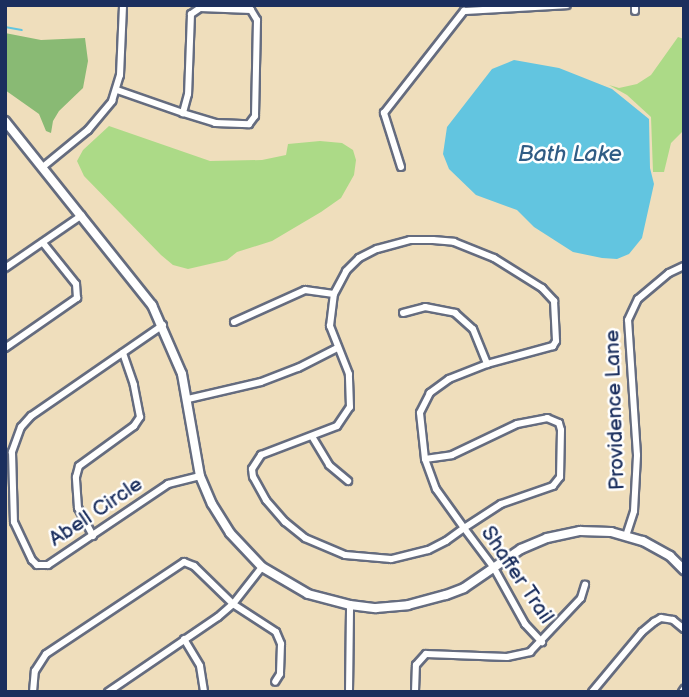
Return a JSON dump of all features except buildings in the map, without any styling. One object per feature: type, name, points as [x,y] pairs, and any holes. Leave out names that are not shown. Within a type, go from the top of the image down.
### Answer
[{"type":"street","points":[[44,166],[99,120],[117,90],[123,5]]},
{"type":"street","points":[[401,167],[384,113],[464,11],[567,5]]},
{"type":"street","points":[[117,90],[183,113],[223,125],[245,126],[254,120],[257,20],[251,10],[200,8],[191,14],[188,94],[183,113]]},
{"type":"street","points":[[5,121],[140,286],[163,325],[188,399],[200,476],[218,515],[262,567],[308,594],[350,605],[392,608],[430,601],[464,588],[521,549],[565,533],[594,530],[626,536],[656,548],[684,569]]},
{"type":"street","points":[[5,268],[82,215]]},
{"type":"street","name":"Shaffer Trail","points":[[464,528],[428,550],[391,559],[345,555],[305,538],[285,522],[266,500],[253,477],[252,469],[261,455],[313,438],[337,426],[350,407],[349,374],[330,326],[334,294],[346,271],[359,258],[395,243],[433,240],[454,242],[494,258],[542,288],[554,301],[556,341],[548,349],[487,364],[449,379],[430,393],[421,413],[425,459],[436,489],[494,568],[525,624],[542,642]]},
{"type":"street","points":[[5,348],[77,298],[76,284],[43,243]]},
{"type":"street","name":"Providence Lane","points":[[626,536],[635,503],[637,455],[628,320],[638,299],[668,273],[684,266]]},
{"type":"street","points":[[234,322],[305,290],[334,294]]},
{"type":"street","points":[[403,313],[425,307],[455,313],[473,329],[487,364]]},
{"type":"street","name":"Abell Circle","points":[[163,325],[31,416],[22,427],[12,452],[14,522],[32,560],[37,565],[48,565],[168,485],[200,476]]},
{"type":"street","points":[[188,399],[261,382],[298,368],[337,348]]},
{"type":"street","points":[[93,536],[78,508],[76,477],[79,466],[134,426],[140,417],[134,385],[123,353]]},
{"type":"street","points":[[425,459],[452,455],[517,424],[547,418],[559,423],[561,430],[558,482],[501,504],[464,528]]},
{"type":"street","points":[[313,438],[329,465],[348,481]]},
{"type":"street","points":[[33,692],[35,671],[46,654],[184,562],[194,565],[233,604],[272,629],[279,638],[280,674],[275,682]]},
{"type":"street","points":[[108,692],[233,604],[262,567]]},
{"type":"street","points":[[415,692],[416,664],[426,654],[518,656],[530,652],[581,598],[585,585]]},
{"type":"street","points":[[349,692],[350,605]]},
{"type":"street","points":[[592,692],[642,632],[654,622],[661,618],[673,620],[684,629]]},
{"type":"street","points":[[184,639],[200,666],[204,692]]},
{"type":"green space","points":[[5,33],[41,40],[85,38],[88,61],[83,88],[59,111],[53,121],[51,133],[46,131],[39,114],[5,90]]},
{"type":"green space","points":[[678,37],[684,39],[684,130],[671,143],[664,172],[653,172],[651,117],[627,95],[609,85],[619,88],[637,84],[651,75]]},
{"type":"green space","points":[[109,126],[210,161],[262,160],[286,155],[288,144],[320,141],[342,143],[353,150],[356,160],[354,175],[341,198],[272,241],[237,252],[227,260],[188,269],[173,265],[161,255],[84,176],[77,161],[83,150]]},
{"type":"water","name":"Bath Lake","points":[[514,60],[559,68],[612,89],[649,119],[650,168],[654,184],[642,238],[629,254],[617,259],[573,252],[534,227],[517,210],[476,195],[449,169],[443,154],[447,127],[492,69]]},
{"type":"waterway","points":[[5,27],[22,30]]}]
